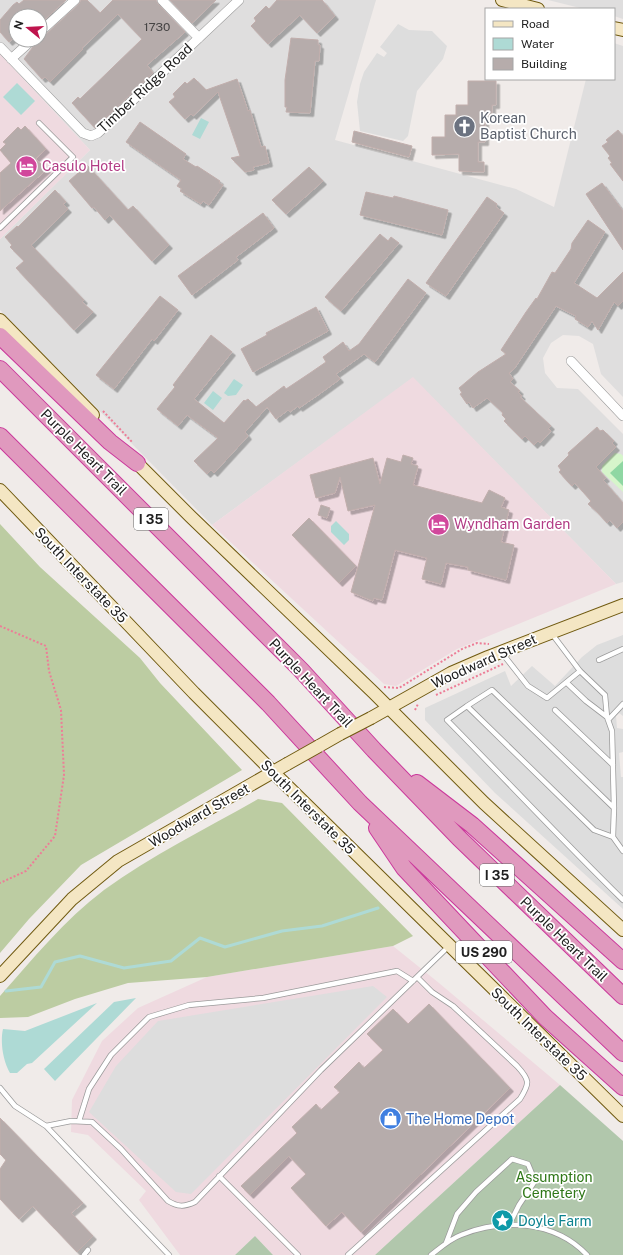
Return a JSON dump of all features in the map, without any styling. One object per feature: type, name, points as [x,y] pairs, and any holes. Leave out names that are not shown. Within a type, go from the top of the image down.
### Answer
[{"type":"highway","points":[[0,336],[110,442],[137,462]]},
{"type":"highway","name":"Purple Heart Trail","points":[[0,369],[295,664],[374,750],[460,838],[623,996]]},
{"type":"highway","points":[[0,436],[268,703],[360,803],[623,1053]]},
{"type":"highway","points":[[0,444],[26,462]]},
{"type":"highway","points":[[374,750],[472,825],[623,961]]},
{"type":"highway","name":"US 290","points":[[360,803],[404,868],[545,1017],[623,1087]]},
{"type":"main road","points":[[502,0],[534,8]]},
{"type":"main road","points":[[0,320],[191,517],[388,707],[484,803],[623,930]]},
{"type":"main road","name":"South Interstate 35","points":[[0,490],[194,693],[623,1116]]},
{"type":"main road","name":"Woodward Street","points":[[0,976],[72,899],[118,861],[287,764],[451,673],[623,605]]},
{"type":"street","points":[[48,25],[75,0]]},
{"type":"street","points":[[162,0],[199,38]]},
{"type":"street","name":"Timber Ridge Road","points":[[0,47],[83,133],[91,136],[98,133],[238,0]]},
{"type":"street","points":[[11,59],[23,48]]},
{"type":"street","points":[[571,361],[623,416]]},
{"type":"lane","points":[[0,228],[73,157],[39,123]]},
{"type":"lane","points":[[552,632],[580,671],[605,695],[607,718],[612,731],[614,808],[613,837]]},
{"type":"lane","points":[[599,660],[623,649]]},
{"type":"lane","points":[[501,652],[528,686],[547,698],[580,671]]},
{"type":"lane","points":[[567,683],[607,718]]},
{"type":"lane","points":[[614,808],[492,690],[447,720],[529,803],[561,840],[623,900]]},
{"type":"lane","points":[[607,718],[623,704]]},
{"type":"lane","points":[[467,706],[594,830],[613,837],[623,851]]},
{"type":"lane","points":[[555,710],[613,764]]},
{"type":"lane","points":[[46,1126],[71,1121],[92,1122],[137,1165],[168,1201],[177,1206],[186,1206],[195,1202],[321,1070],[449,946]]},
{"type":"lane","points":[[78,1121],[89,1090],[111,1055],[149,1017],[189,1005],[263,998],[397,971],[415,979],[454,1006],[517,1066],[527,1076],[528,1087],[520,1099],[348,1255]]},
{"type":"lane","points":[[0,1088],[15,1106],[46,1126],[169,1255]]},
{"type":"lane","points":[[446,1243],[457,1214],[481,1188],[512,1159],[528,1164],[535,1181],[519,1205],[510,1225]]},
{"type":"lane","points":[[219,1176],[298,1255]]},
{"type":"lane","points":[[431,1255],[446,1243],[460,1235],[480,1228],[518,1224],[551,1230],[576,1244],[587,1255]]},
{"type":"lane","points":[[84,1255],[88,1250]]},
{"type":"path","points":[[108,416],[122,431]]},
{"type":"path","points":[[0,626],[46,646],[49,671],[61,710],[64,775],[55,836],[26,871],[0,883]]},
{"type":"path","points":[[395,688],[399,688],[462,649],[477,643]]},
{"type":"path","points":[[433,697],[501,665]]},
{"type":"path","points":[[415,710],[419,703]]},
{"type":"shaded area","points":[[0,0],[376,0],[335,140],[516,189],[554,207],[586,80],[615,80],[615,43],[623,46],[623,397],[601,374],[593,344],[579,336],[563,335],[551,343],[543,358],[545,373],[557,388],[578,389],[623,434],[623,582],[616,584],[413,378],[212,525],[0,310],[0,239],[90,150],[0,54]]},
{"type":"shaded area","points":[[548,0],[623,0],[623,19],[615,16],[615,8],[580,8]]},
{"type":"shaded area","points":[[398,24],[409,30],[432,31],[447,46],[443,59],[417,91],[408,136],[403,141],[360,131],[357,102],[364,72],[377,53],[384,57],[387,53],[380,47]]},
{"type":"shaded area","points":[[0,54],[90,150],[0,239]]},
{"type":"shaded area","points":[[413,377],[616,584],[457,649],[396,686],[384,684],[212,525]]},
{"type":"shaded area","points":[[623,635],[623,716],[619,713],[616,716],[617,728],[623,729],[623,752],[619,753],[621,777],[623,777],[623,909],[495,793],[425,720],[425,708],[505,671],[511,686],[532,666],[555,686],[582,657],[597,645]]},
{"type":"shaded area","points":[[393,946],[560,1085],[375,1255],[273,1255],[255,1236],[235,1255],[180,1255],[139,1200],[146,1191],[88,1135],[71,1132],[72,1100],[102,1041],[138,1008],[207,977]]},
{"type":"shaded area","points":[[373,986],[387,997],[191,1194],[176,1192],[89,1112],[116,1066],[158,1021]]},
{"type":"green space","points":[[615,453],[623,456],[623,492],[602,472],[602,466]]},
{"type":"green space","points":[[623,461],[623,486],[610,473]]},
{"type":"green space","points":[[0,524],[40,567],[140,658],[160,683],[242,770],[81,865],[29,919],[0,953]]},
{"type":"green space","points":[[258,799],[282,803],[413,936],[393,946],[207,977],[128,983],[75,999],[28,1017],[0,1018],[0,996],[49,940],[89,902],[122,877],[141,865]]},
{"type":"green space","name":"Assumption Cemetery","points":[[560,1085],[623,1141],[623,1255],[375,1255]]},
{"type":"green space","points":[[255,1236],[273,1255],[235,1255]]},
{"type":"water","points":[[17,83],[35,101],[21,115],[3,97]]},
{"type":"water","points":[[201,118],[209,122],[200,139],[192,135]]},
{"type":"water","points":[[234,379],[243,385],[236,395],[228,396],[224,393]]},
{"type":"water","points":[[213,391],[222,398],[213,410],[204,403]]},
{"type":"water","points":[[336,521],[349,534],[349,540],[344,545],[331,532],[331,526]]},
{"type":"water","points":[[136,998],[55,1081],[44,1069],[114,1002]]},
{"type":"water","points":[[97,1003],[32,1063],[27,1064],[17,1073],[10,1073],[3,1051],[3,1029],[25,1031]]},
{"type":"building","points":[[24,0],[66,0],[48,17],[48,8],[10,8],[17,2],[19,4]]},
{"type":"building","points":[[81,0],[87,0],[100,13],[113,0],[156,0],[158,4],[185,32],[147,65],[153,73],[95,128],[72,103],[78,97],[80,99],[142,39],[118,14],[82,48],[83,49],[50,82],[45,77],[42,79],[24,59],[32,48],[48,48],[48,32],[79,4]]},
{"type":"building","points":[[170,0],[216,0],[192,23]]},
{"type":"building","points":[[277,0],[322,0],[335,16],[317,33],[300,15],[268,44],[251,26],[256,21],[254,18],[266,6],[269,9]]},
{"type":"building","points":[[8,11],[8,41],[0,32],[0,20]]},
{"type":"building","points":[[291,38],[318,40],[318,45],[320,45],[319,61],[315,61],[310,113],[286,112],[285,80]]},
{"type":"building","points":[[194,78],[206,90],[237,79],[248,111],[250,110],[261,147],[265,146],[269,163],[253,167],[254,170],[245,172],[231,158],[240,156],[218,92],[193,116],[191,114],[185,119],[169,102],[175,97],[173,94],[185,82],[187,84]]},
{"type":"building","name":"Korean Baptist Church","points":[[468,81],[496,81],[496,105],[492,105],[492,115],[485,115],[485,142],[478,142],[478,162],[484,162],[484,172],[459,171],[459,154],[432,155],[432,137],[445,137],[445,115],[456,115],[456,105],[468,105]]},
{"type":"building","points":[[140,122],[186,154],[183,159],[220,181],[219,183],[223,185],[209,205],[203,201],[201,204],[180,191],[182,189],[177,186],[181,180],[126,142]]},
{"type":"building","name":"Casulo Hotel","points":[[25,126],[46,149],[35,159],[47,169],[0,211],[0,173],[11,163],[0,150],[6,144],[3,142],[18,127],[21,130]]},
{"type":"building","points":[[618,130],[623,136],[623,181],[610,164],[612,163],[608,158],[610,156],[602,146],[608,142],[606,140]]},
{"type":"building","points":[[354,131],[412,146],[409,157],[352,142]]},
{"type":"building","points":[[87,165],[128,210],[133,206],[169,245],[152,261],[110,215],[105,220],[94,207],[92,208],[69,181]]},
{"type":"building","points":[[309,167],[323,181],[286,214],[272,200]]},
{"type":"building","points":[[602,183],[623,211],[623,250],[586,194]]},
{"type":"building","points":[[55,190],[66,202],[63,204],[68,209],[31,245],[84,300],[82,302],[93,312],[74,330],[16,268],[24,261],[10,247],[12,245],[5,237],[17,226],[18,227]]},
{"type":"building","points":[[366,192],[393,198],[394,196],[448,210],[442,235],[360,215]]},
{"type":"building","points":[[487,197],[497,204],[496,207],[504,213],[446,296],[426,283]]},
{"type":"building","points":[[263,213],[274,228],[236,257],[238,260],[192,295],[178,276]]},
{"type":"building","points":[[588,220],[605,232],[574,283],[597,298],[623,272],[623,301],[618,306],[614,302],[598,330],[592,321],[588,327],[575,319],[576,316],[556,306],[514,369],[509,373],[513,379],[510,382],[520,391],[518,392],[522,396],[520,397],[551,426],[548,429],[551,431],[540,443],[538,441],[534,445],[525,436],[522,439],[504,421],[506,419],[502,415],[503,413],[487,398],[473,408],[469,402],[467,404],[460,394],[462,393],[459,388],[478,372],[506,354],[501,350],[526,312],[536,298],[537,299],[552,272],[555,273],[571,249],[572,243]]},
{"type":"building","points":[[380,234],[388,241],[391,237],[399,243],[341,311],[325,297]]},
{"type":"building","points":[[408,279],[426,293],[375,362],[364,354],[336,374],[340,379],[299,408],[298,406],[290,412],[288,410],[276,419],[267,407],[245,432],[248,436],[214,473],[211,470],[207,474],[194,461],[218,438],[187,415],[178,426],[157,409],[175,387],[173,385],[211,335],[232,352],[194,399],[224,423],[244,400],[245,401],[248,399],[256,407],[284,386],[286,389],[326,362],[323,357],[343,342],[349,351],[359,344]]},
{"type":"building","points":[[160,296],[178,310],[154,341],[152,339],[114,389],[96,375]]},
{"type":"building","points":[[316,307],[328,331],[253,372],[241,349],[267,335],[266,333]]},
{"type":"building","points":[[597,427],[600,431],[603,430],[614,441],[612,443],[616,447],[596,467],[606,478],[603,480],[623,503],[623,522],[617,528],[610,520],[607,523],[588,504],[591,501],[575,483],[572,486],[559,472],[561,470],[558,466],[569,455],[568,453]]},
{"type":"building","name":"Wyndham Garden","points":[[403,455],[413,458],[411,464],[418,466],[413,485],[482,503],[489,490],[505,498],[501,507],[509,510],[501,542],[514,545],[506,580],[468,570],[468,567],[446,563],[441,584],[422,579],[427,558],[395,550],[382,600],[374,598],[373,601],[351,592],[375,505],[348,511],[340,477],[335,493],[316,498],[310,475],[373,458],[380,484],[387,458],[401,462]]},
{"type":"building","points":[[321,505],[330,508],[327,518],[318,515]]},
{"type":"building","points":[[309,518],[356,566],[339,583],[292,535]]},
{"type":"building","name":"The Home Depot","points":[[429,1004],[510,1088],[361,1232],[342,1212],[326,1226],[291,1188],[306,1174],[289,1156],[250,1195],[241,1186],[297,1133],[292,1127],[316,1104],[321,1110],[340,1092],[334,1087],[359,1062],[364,1068],[383,1050],[367,1034],[393,1009],[408,1024]]},
{"type":"building","points":[[0,1118],[83,1203],[71,1213],[93,1236],[77,1252],[33,1206],[19,1219],[0,1199],[0,1169],[6,1160],[0,1154]]},
{"type":"waterway","points":[[6,991],[41,987],[55,962],[80,956],[124,968],[171,961],[200,938],[225,947],[282,931],[322,926],[378,908]]},
{"type":"place","name":"Korean Baptist Church","points":[[465,126]]},
{"type":"place","name":"Casulo Hotel","points":[[26,166]]},
{"type":"place","name":"Wyndham Garden","points":[[438,524]]},
{"type":"place","name":"The Home Depot","points":[[390,1119]]},
{"type":"place","name":"Doyle Farm","points":[[502,1221]]}]
